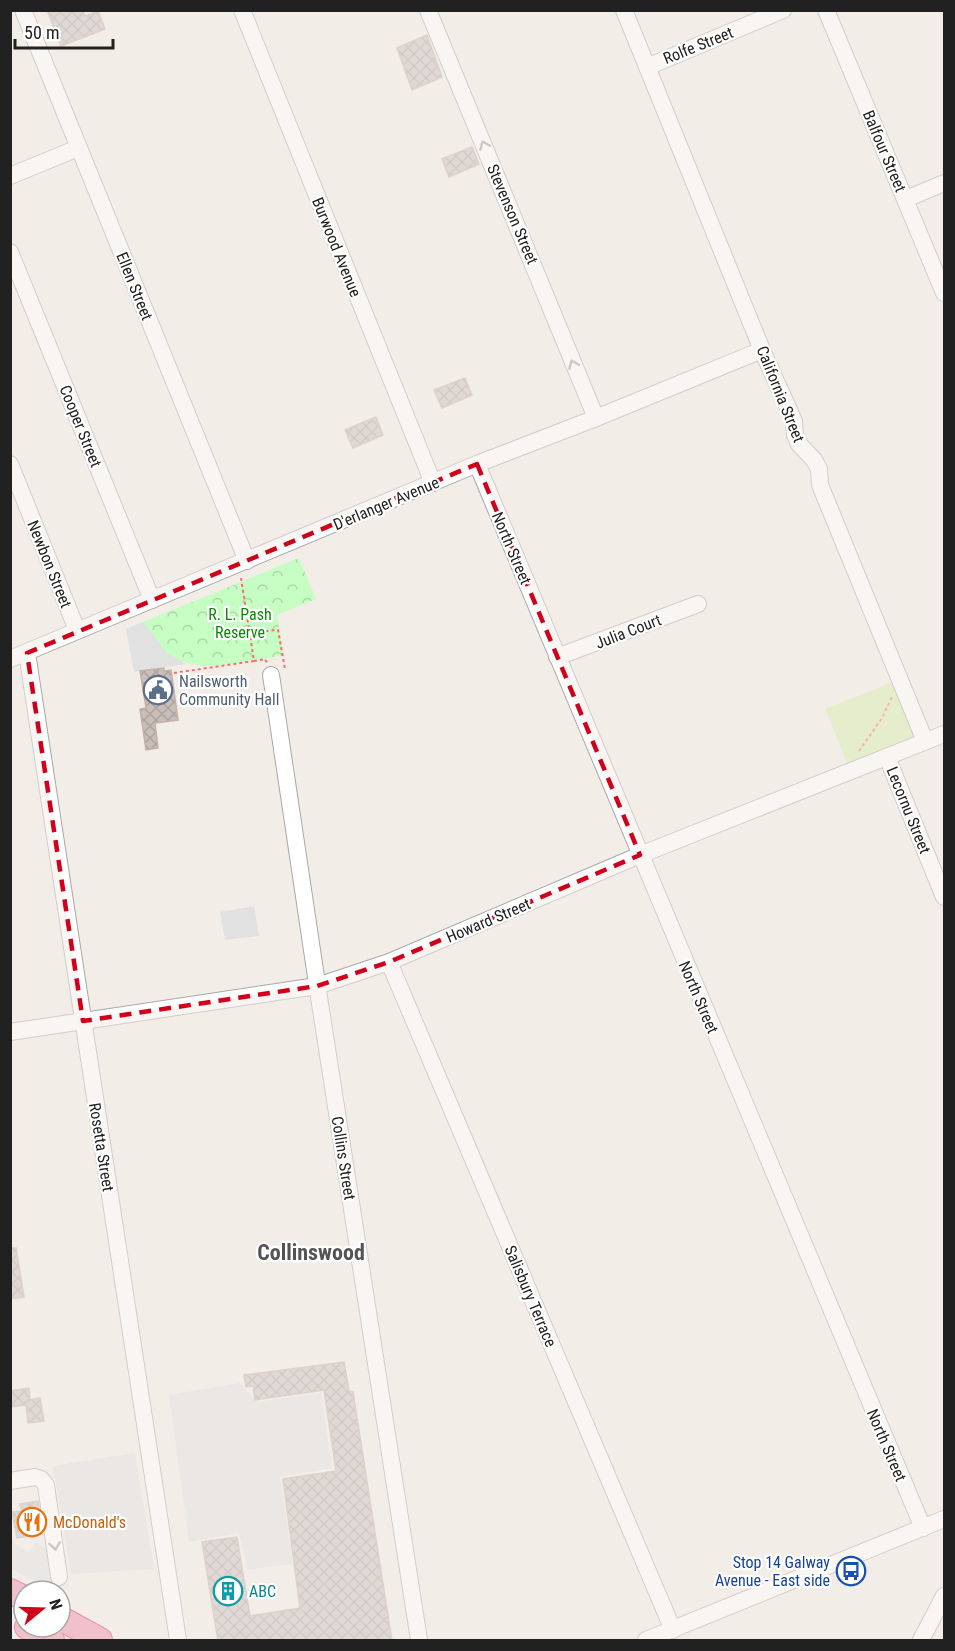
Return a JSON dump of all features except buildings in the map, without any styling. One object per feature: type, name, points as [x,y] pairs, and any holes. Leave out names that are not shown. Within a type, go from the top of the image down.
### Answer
[{"type":"highway","points":[[72,1625],[100,1641]]},
{"type":"street","name":"Ellen Street","points":[[23,10],[247,561]]},
{"type":"street","name":"Burwood Avenue","points":[[242,10],[433,483]]},
{"type":"street","name":"Stevenson Street","points":[[428,10],[596,418]]},
{"type":"street","name":"California Street","points":[[624,10],[762,350],[794,422],[795,435],[799,444],[819,469],[819,485],[926,741]]},
{"type":"street","name":"Rolfe Street","points":[[647,67],[783,10]]},
{"type":"street","name":"Balfour Street","points":[[826,10],[945,293]]},
{"type":"street","points":[[10,176],[78,148]]},
{"type":"street","points":[[906,200],[945,183]]},
{"type":"street","name":"Cooper Street","points":[[10,252],[152,600]]},
{"type":"street","name":"D'erlanger Avenue","points":[[10,659],[477,464],[762,350]]},
{"type":"street","name":"Newbon Street","points":[[10,464],[77,630]]},
{"type":"street","name":"North Street","points":[[477,464],[923,1528]]},
{"type":"street","name":"Julia Court","points":[[557,657],[698,604]]},
{"type":"street","name":"Rosetta Street","points":[[27,653],[178,1641]]},
{"type":"street","name":"Collins Street","points":[[271,675],[419,1641]]},
{"type":"street","name":"Howard Street","points":[[10,1032],[317,986],[389,962],[640,855],[945,734]]},
{"type":"street","name":"Lecornu Street","points":[[887,757],[945,897]]},
{"type":"street","name":"Salisbury Terrace","points":[[389,962],[673,1630]]},
{"type":"street","points":[[10,1481],[34,1477],[42,1479],[46,1485],[60,1577]]},
{"type":"street","points":[[646,1641],[945,1519]]},
{"type":"street","points":[[921,1641],[945,1596]]},
{"type":"path","points":[[241,578],[254,661]]},
{"type":"path","points":[[174,673],[265,659],[271,675],[285,672],[278,630],[257,632],[249,627]]},
{"type":"path","points":[[856,769],[852,760],[882,718],[898,685],[902,683]]},
{"type":"highlighted area","points":[[477,464],[640,855],[389,962],[317,986],[83,1021],[27,653]]},
{"type":"green space","name":"R. L. Pash Reserve","points":[[299,558],[316,599],[277,615],[284,655],[223,665],[191,664],[177,660],[166,652],[143,622]]},
{"type":"green space","points":[[898,680],[922,739],[849,768],[825,709]]},
{"type":"shaded area","points":[[143,622],[167,653],[186,664],[134,672],[126,629]]},
{"type":"shaded area","points":[[254,906],[259,936],[225,940],[220,912]]},
{"type":"shaded area","points":[[240,1383],[256,1402],[321,1393],[332,1468],[280,1477],[293,1564],[247,1570],[239,1533],[189,1542],[169,1395]]},
{"type":"shaded area","points":[[135,1453],[154,1569],[71,1574],[53,1466]]},
{"type":"shaded area","points":[[10,1525],[13,1543],[29,1553],[35,1542],[52,1553],[48,1562],[52,1579],[30,1579],[11,1569]]},
{"type":"place","name":"Nailsworth Community Hall","points":[[158,690]]},
{"type":"place","name":"McDonald's","points":[[32,1522]]},
{"type":"place","name":"Stop 14 Galway Avenue - East side","points":[[851,1571]]},
{"type":"place","name":"ABC","points":[[228,1591]]},
{"type":"district","name":"Collinswood","points":[[311,1252]]}]
